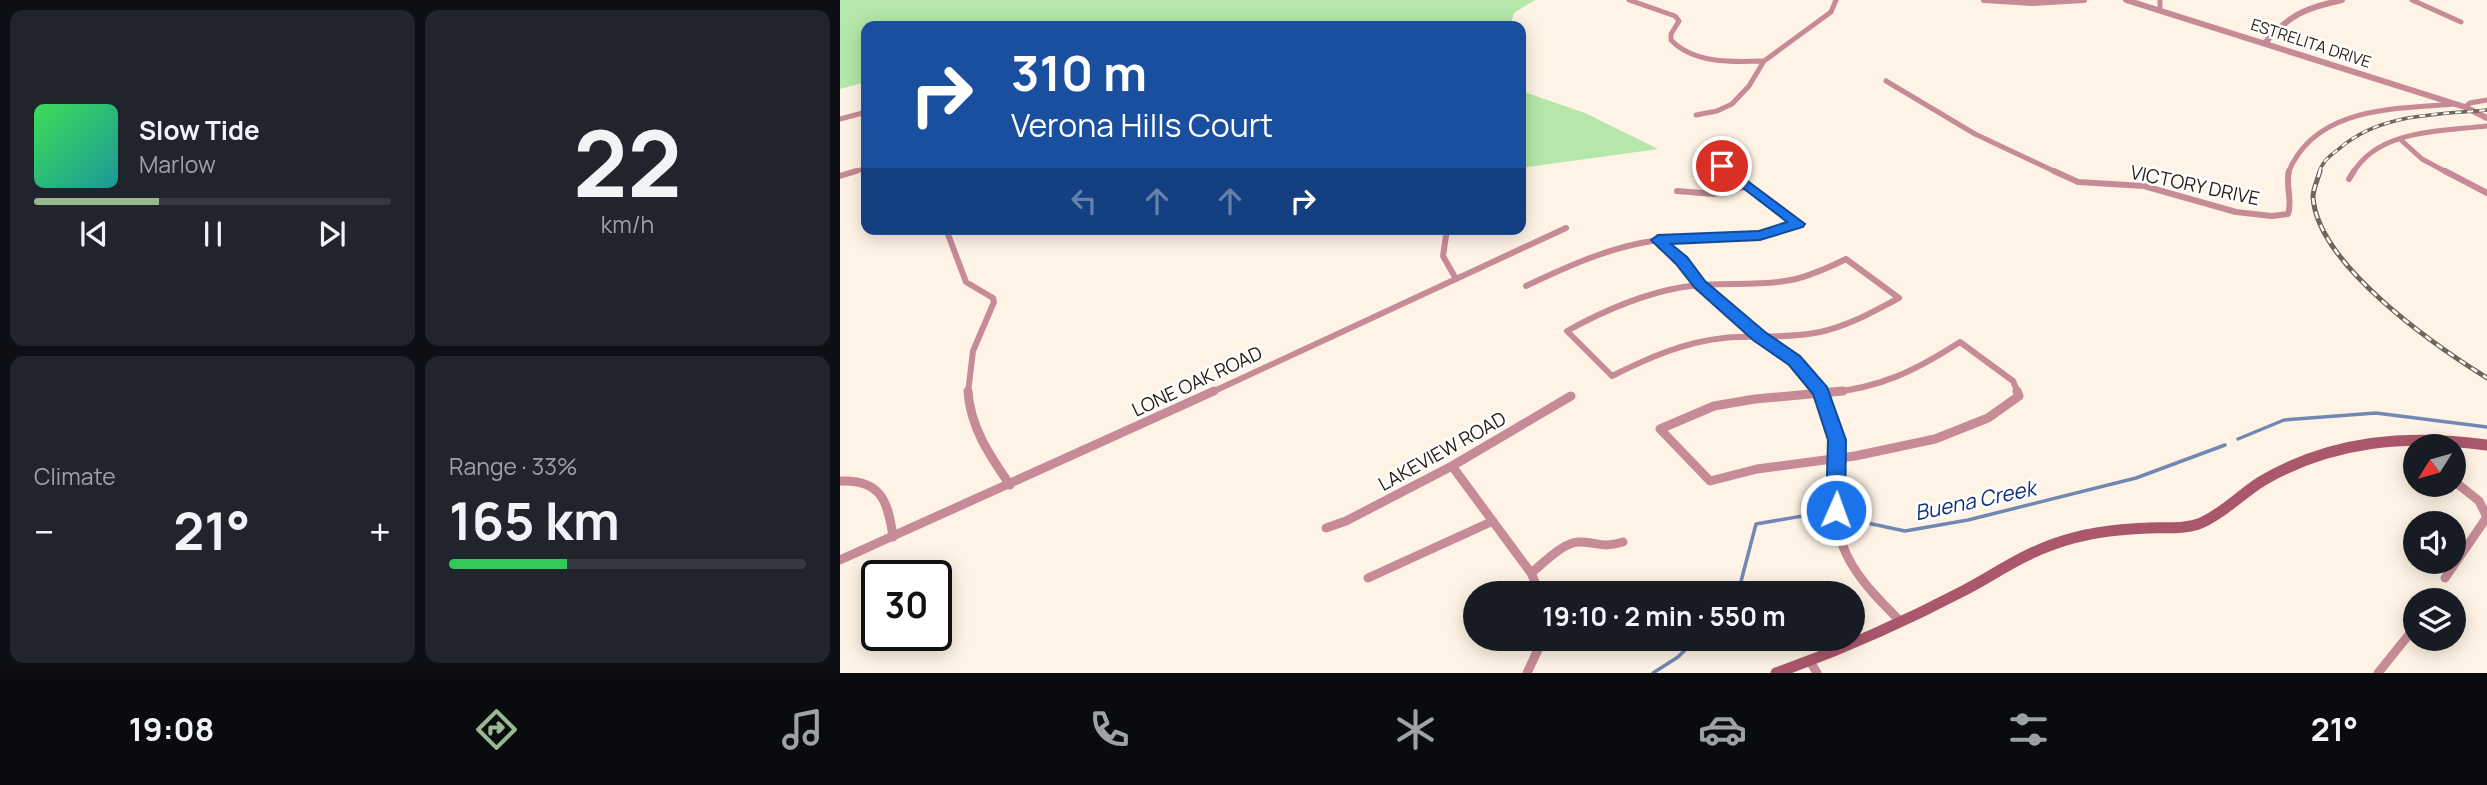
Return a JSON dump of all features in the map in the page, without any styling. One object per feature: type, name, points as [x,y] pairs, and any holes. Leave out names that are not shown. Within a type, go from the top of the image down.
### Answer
[{"type":"main road","points":[[1776,673],[1900,621],[1967,589],[2026,554],[2046,546],[2114,530],[2199,524],[2218,514],[2260,481],[2316,453],[2344,445],[2403,440]]},
{"type":"main road","points":[[2466,441],[2487,445]]},
{"type":"street","points":[[1629,0],[1663,9],[1675,16],[1679,22],[1672,32],[1671,40],[1678,49],[1721,61],[1764,61]]},
{"type":"street","points":[[1696,115],[1708,114],[1732,104],[1749,86],[1764,61],[1831,12],[1836,0]]},
{"type":"street","points":[[1983,0],[2032,3],[2084,0]]},
{"type":"street","name":"ESTRELITA DRIVE","points":[[2126,0],[2456,104],[2487,118]]},
{"type":"street","points":[[2160,0],[2160,9]]},
{"type":"street","points":[[2265,43],[2285,18],[2311,7],[2342,0]]},
{"type":"street","points":[[2412,0],[2461,22]]},
{"type":"street","name":"VICTORY DRIVE","points":[[1886,81],[1975,134],[2078,182],[2092,185],[2143,185],[2201,203],[2273,218],[2288,214],[2290,209],[2287,177],[2295,159],[2315,136],[2330,126],[2368,112],[2456,104]]},
{"type":"street","points":[[2465,107],[2470,103],[2487,100]]},
{"type":"street","points":[[840,119],[861,113]]},
{"type":"street","points":[[2348,179],[2362,158],[2401,140],[2422,134],[2487,126]]},
{"type":"street","points":[[2401,140],[2422,159],[2487,193]]},
{"type":"street","points":[[1526,286],[1581,260],[1620,247],[1658,240],[1760,235],[1798,224],[1722,166]]},
{"type":"street","points":[[840,176],[861,170]]},
{"type":"street","points":[[1676,191],[1714,194],[1748,186]]},
{"type":"street","name":"LONE OAK ROAD","points":[[840,560],[1010,485],[1566,228]]},
{"type":"street","points":[[948,235],[966,282],[993,298],[994,302],[971,356],[968,373],[970,412],[974,429],[987,454],[1010,485]]},
{"type":"street","points":[[1446,235],[1441,254],[1445,266],[1456,279]]},
{"type":"street","points":[[1658,240],[1682,261],[1700,285],[1759,336],[1794,360],[1821,392],[1832,422],[1839,459],[1836,522],[1849,562],[1862,583],[1900,621]]},
{"type":"street","points":[[1846,259],[1899,298],[1835,329],[1794,336],[1759,336],[1722,338],[1678,346],[1612,376],[1567,331],[1601,312],[1667,290],[1700,285],[1783,283],[1821,273],[1846,259]]},
{"type":"street","points":[[1960,342],[2016,386],[2018,396],[1987,418],[1956,432],[1885,451],[1839,459],[1749,469],[1710,481],[1660,429],[1711,407],[1740,400],[1838,392],[1881,384],[1911,373],[1960,342]]},
{"type":"street","name":"LAKEVIEW ROAD","points":[[1326,528],[1346,521],[1452,466],[1571,396]]},
{"type":"street","points":[[1452,466],[1535,581]]},
{"type":"street","points":[[840,481],[866,481],[881,490],[891,518],[893,537]]},
{"type":"street","points":[[2445,578],[2487,517],[2487,510],[2466,491]]},
{"type":"street","points":[[1368,578],[1427,548],[1493,520]]},
{"type":"street","points":[[1531,573],[1560,550],[1577,542],[1605,547],[1623,542]]},
{"type":"street","points":[[2378,673],[2403,642]]},
{"type":"street","points":[[1527,673],[1537,651]]},
{"type":"street","points":[[1810,661],[1817,673]]},
{"type":"green space","points":[[840,0],[1535,0],[1514,13],[1512,21],[861,21],[861,83],[840,89]]},
{"type":"green space","points":[[1526,93],[1585,113],[1658,149],[1526,167]]},
{"type":"waterway","name":"Buena Creek","points":[[2238,439],[2284,420],[2376,413],[2487,427]]},
{"type":"waterway","name":"Buena Creek","points":[[1741,581],[1756,524],[1820,513],[1905,531],[1968,520],[2136,478],[2225,445]]},
{"type":"waterway","name":"Buena Creek","points":[[1653,673],[1684,651]]},
{"type":"railway","points":[[2319,173],[2324,162],[2333,154],[2373,128],[2410,118],[2487,110]]},
{"type":"railway","points":[[2320,171],[2313,197],[2319,223],[2334,249],[2356,275],[2410,324],[2487,378]]},
{"type":"route","points":[[1722,166],[1798,224],[1760,235],[1658,240],[1682,261],[1700,285],[1759,336],[1794,360],[1821,392],[1837,440],[1839,459],[1834,496],[1836,510]]}]
